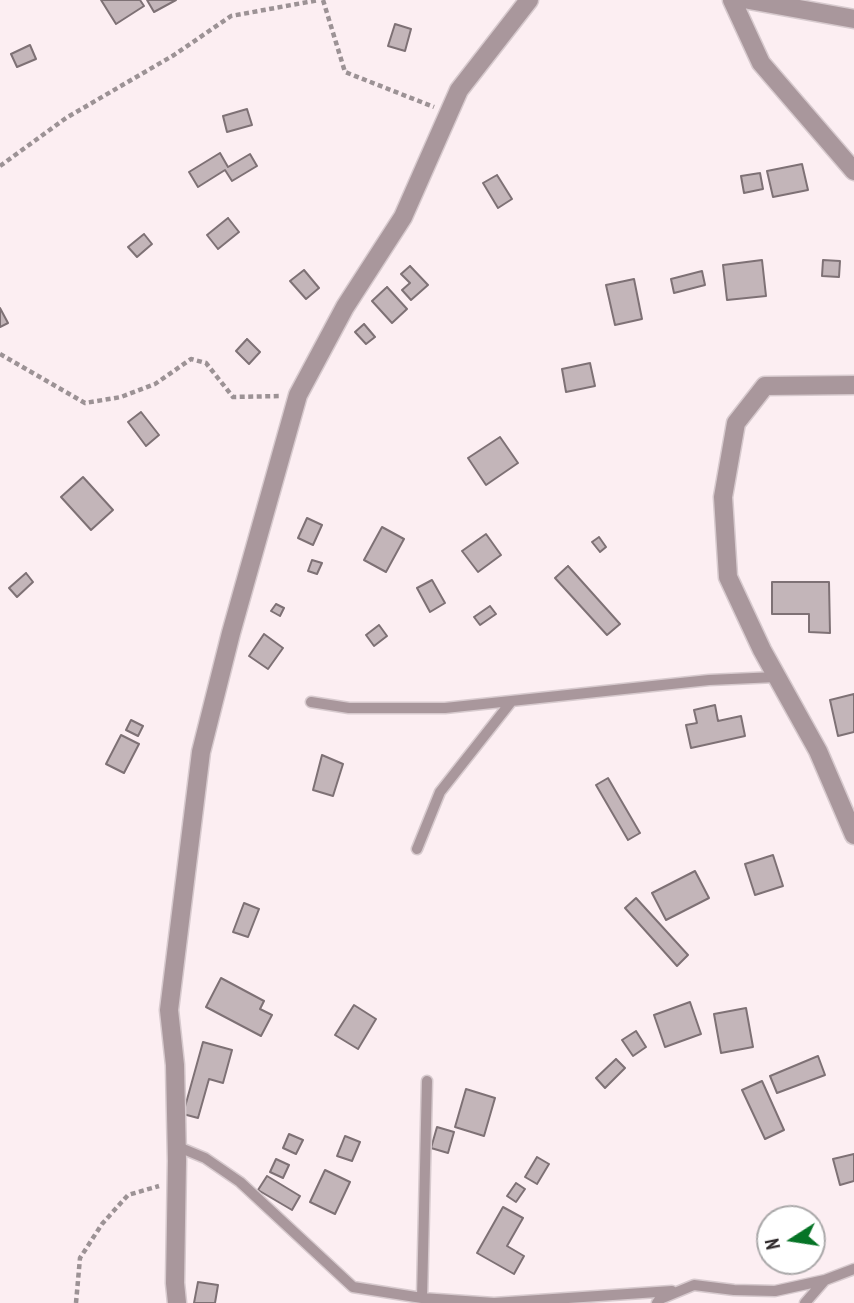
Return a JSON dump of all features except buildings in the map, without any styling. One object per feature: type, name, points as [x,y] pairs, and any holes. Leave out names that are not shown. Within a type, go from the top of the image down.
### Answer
[{"type":"street","points":[[177,1303],[174,1283],[175,1065],[169,1010],[201,752],[231,634],[298,395],[345,307],[403,217],[460,90],[529,0]]},
{"type":"street","points":[[732,0],[761,63],[854,171]]},
{"type":"street","points":[[749,0],[854,19]]},
{"type":"street","points":[[854,385],[765,386],[736,423],[723,497],[728,577],[776,677],[818,751],[854,835]]},
{"type":"lane","points":[[311,702],[363,708],[445,708],[709,680],[776,677]]},
{"type":"lane","points":[[417,849],[440,792],[511,702]]},
{"type":"lane","points":[[422,1298],[427,1081]]},
{"type":"lane","points":[[176,1146],[205,1158],[240,1182],[353,1287],[422,1298],[494,1303],[683,1290]]},
{"type":"lane","points":[[657,1303],[660,1299],[694,1285],[775,1291],[825,1280],[854,1269]]},
{"type":"lane","points":[[805,1303],[825,1280]]},
{"type":"path","points":[[0,166],[66,118],[174,55],[231,16],[321,0],[345,72],[450,113]]},
{"type":"path","points":[[0,354],[85,403],[121,397],[155,384],[191,359],[206,363],[233,397],[298,395]]},
{"type":"path","points":[[76,1303],[80,1258],[102,1224],[128,1195],[176,1181]]}]
